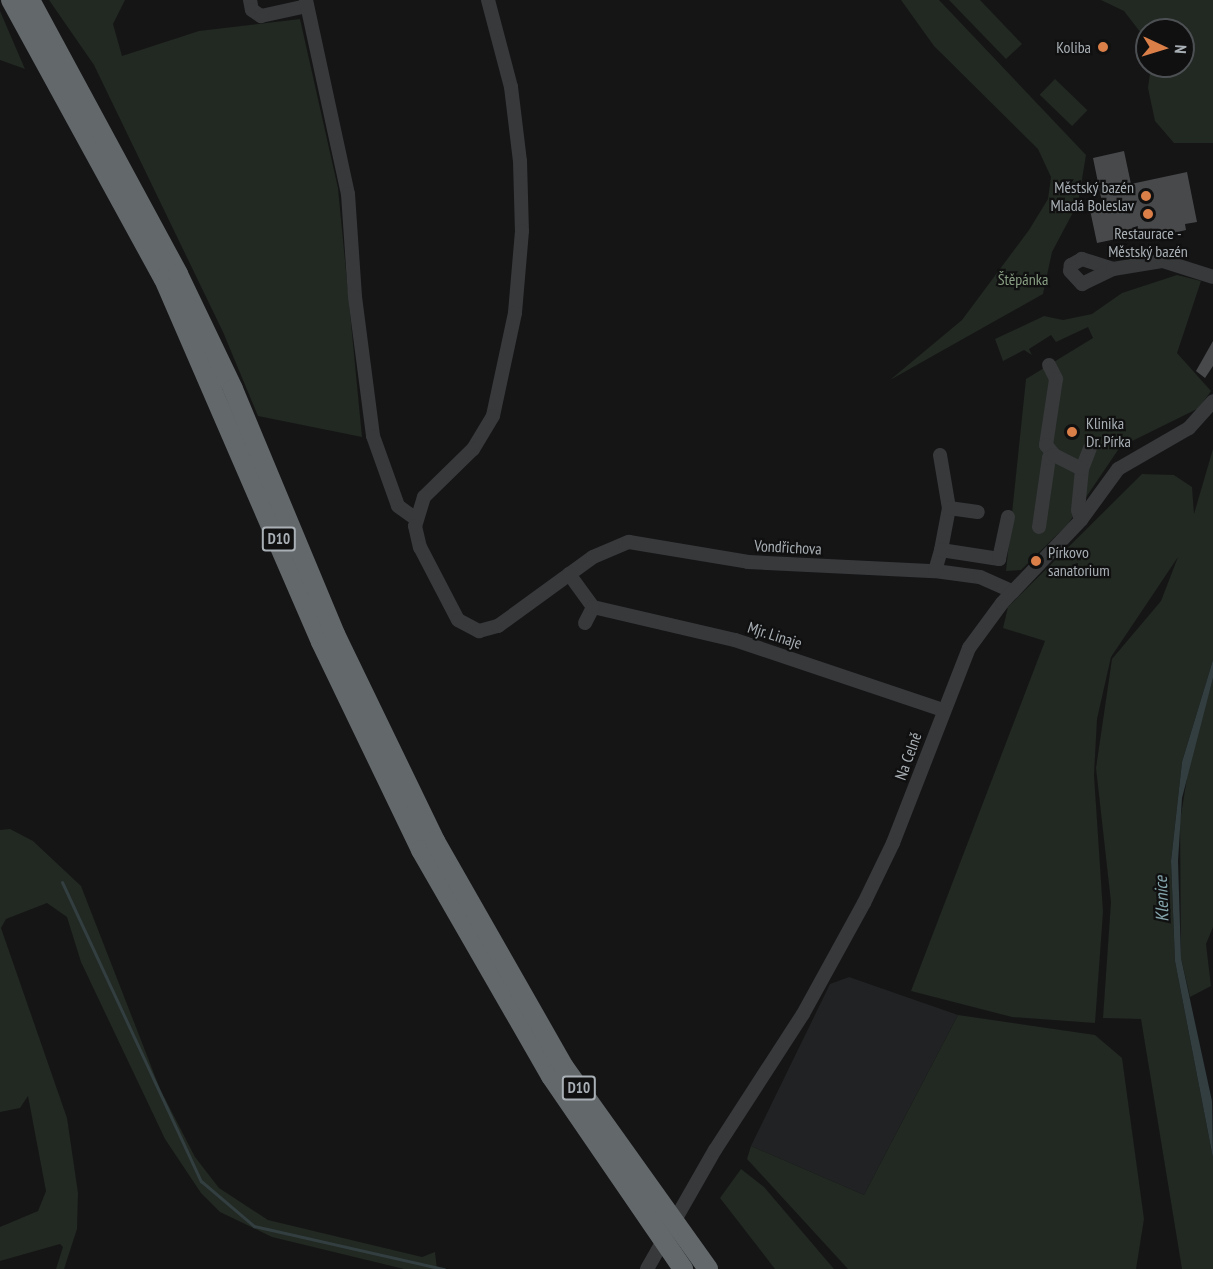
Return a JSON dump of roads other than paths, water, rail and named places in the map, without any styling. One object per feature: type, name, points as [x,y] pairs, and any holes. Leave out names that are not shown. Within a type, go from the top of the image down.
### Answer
[{"type":"highway","name":"D10","points":[[11,0],[164,279],[321,642],[421,850],[551,1076],[683,1269]]},
{"type":"highway","name":"D10","points":[[30,0],[183,284],[237,398],[340,644],[456,880],[564,1067],[708,1269]]},
{"type":"street","points":[[250,0],[252,10],[261,16],[306,3],[348,194],[355,297],[373,436],[398,506],[416,519],[424,497],[473,449],[493,416],[515,313],[522,231],[520,161],[509,76],[488,0]]},
{"type":"street","points":[[1113,269],[1163,261],[1213,277]]},
{"type":"street","points":[[1048,365],[1056,379],[1046,445],[1054,456],[1082,469]]},
{"type":"street","name":"Na Celně","points":[[647,1269],[699,1179],[803,1014],[864,903],[893,843],[969,648],[1012,592],[1081,520],[1118,469],[1188,428],[1213,401]]},
{"type":"street","points":[[1081,520],[1078,510],[1082,469],[1090,448]]},
{"type":"street","points":[[935,571],[949,508],[940,454]]},
{"type":"street","points":[[1039,527],[1046,470],[1054,456]]},
{"type":"street","points":[[949,508],[978,512]]},
{"type":"street","points":[[941,550],[999,559],[1008,517]]},
{"type":"street","name":"Vondřichova","points":[[416,519],[420,548],[455,616],[473,629],[498,627],[604,551],[635,542],[754,562],[935,571],[980,577],[1012,592]]},
{"type":"street","points":[[569,574],[593,607],[585,623]]},
{"type":"street","name":"Mjr. Linaje","points":[[593,607],[735,640],[943,710]]},
{"type":"waterway","points":[[62,882],[201,1181],[254,1226],[444,1269]]},
{"type":"place","name":"Koliba","points":[[1103,47]]},
{"type":"place","name":"Městský bazén Mladá Boleslav","points":[[1146,196]]},
{"type":"place","name":"Restaurace - Městský bazén","points":[[1148,214]]},
{"type":"place","name":"Klinika Dr. Pírka","points":[[1072,432]]},
{"type":"place","name":"Pírkovo sanatorium","points":[[1036,561]]},
{"type":"park label","name":"Štěpánka","points":[[1023,279]]},
{"type":"water label","name":"Klenice","points":[[1162,899]]}]
